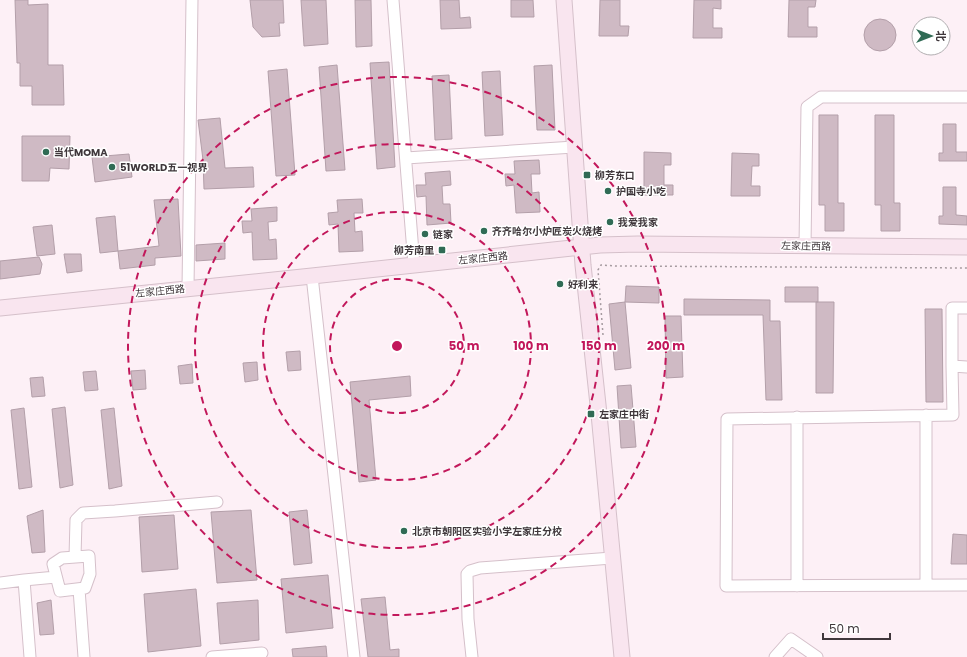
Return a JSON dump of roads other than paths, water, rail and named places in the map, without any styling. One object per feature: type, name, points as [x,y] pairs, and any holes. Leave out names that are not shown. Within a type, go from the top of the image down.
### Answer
[{"type":"street","points":[[188,288],[192,0]]},
{"type":"street","points":[[393,0],[414,265]]},
{"type":"street","points":[[564,0],[582,247],[622,657]]},
{"type":"street","points":[[805,246],[807,107],[821,97],[967,97]]},
{"type":"street","points":[[406,158],[574,147]]},
{"type":"street","name":"左家庄西路","points":[[0,308],[600,245],[638,244],[967,247]]},
{"type":"street","points":[[312,276],[354,657]]},
{"type":"street","points":[[967,308],[952,308],[953,414],[727,419],[726,586],[967,585]]},
{"type":"street","points":[[952,366],[967,367]]},
{"type":"street","points":[[926,415],[926,585]]},
{"type":"street","points":[[797,417],[797,586]]},
{"type":"street","points":[[75,557],[76,520],[83,513],[217,502]]},
{"type":"street","points":[[89,556],[90,574],[85,588],[60,591],[53,564],[62,558],[75,557],[89,556]]},
{"type":"street","points":[[472,657],[468,619],[467,574],[470,571],[480,568],[612,558]]},
{"type":"street","points":[[0,583],[56,577]]},
{"type":"street","points":[[24,580],[30,657]]},
{"type":"street","points":[[79,589],[84,657]]},
{"type":"street","points":[[775,657],[791,639],[817,657]]},
{"type":"street","points":[[212,657],[262,653]]},
{"type":"place","name":"当代MOMA","points":[[46,152]]},
{"type":"place","name":"51WORLD五一视界","points":[[112,167]]},
{"type":"place","name":"柳芳东口","points":[[587,175]]},
{"type":"place","name":"护国寺小吃","points":[[608,191]]},
{"type":"place","name":"我爱我家","points":[[610,222]]},
{"type":"place","name":"齐齐哈尔小炉匠炭火烧烤","points":[[484,231]]},
{"type":"place","name":"链家","points":[[425,234]]},
{"type":"place","name":"柳芳南里","points":[[442,250]]},
{"type":"place","name":"好利来","points":[[560,284]]},
{"type":"place","name":"左家庄中街","points":[[591,414]]},
{"type":"place","name":"北京市朝阳区实验小学左家庄分校","points":[[404,531]]}]
